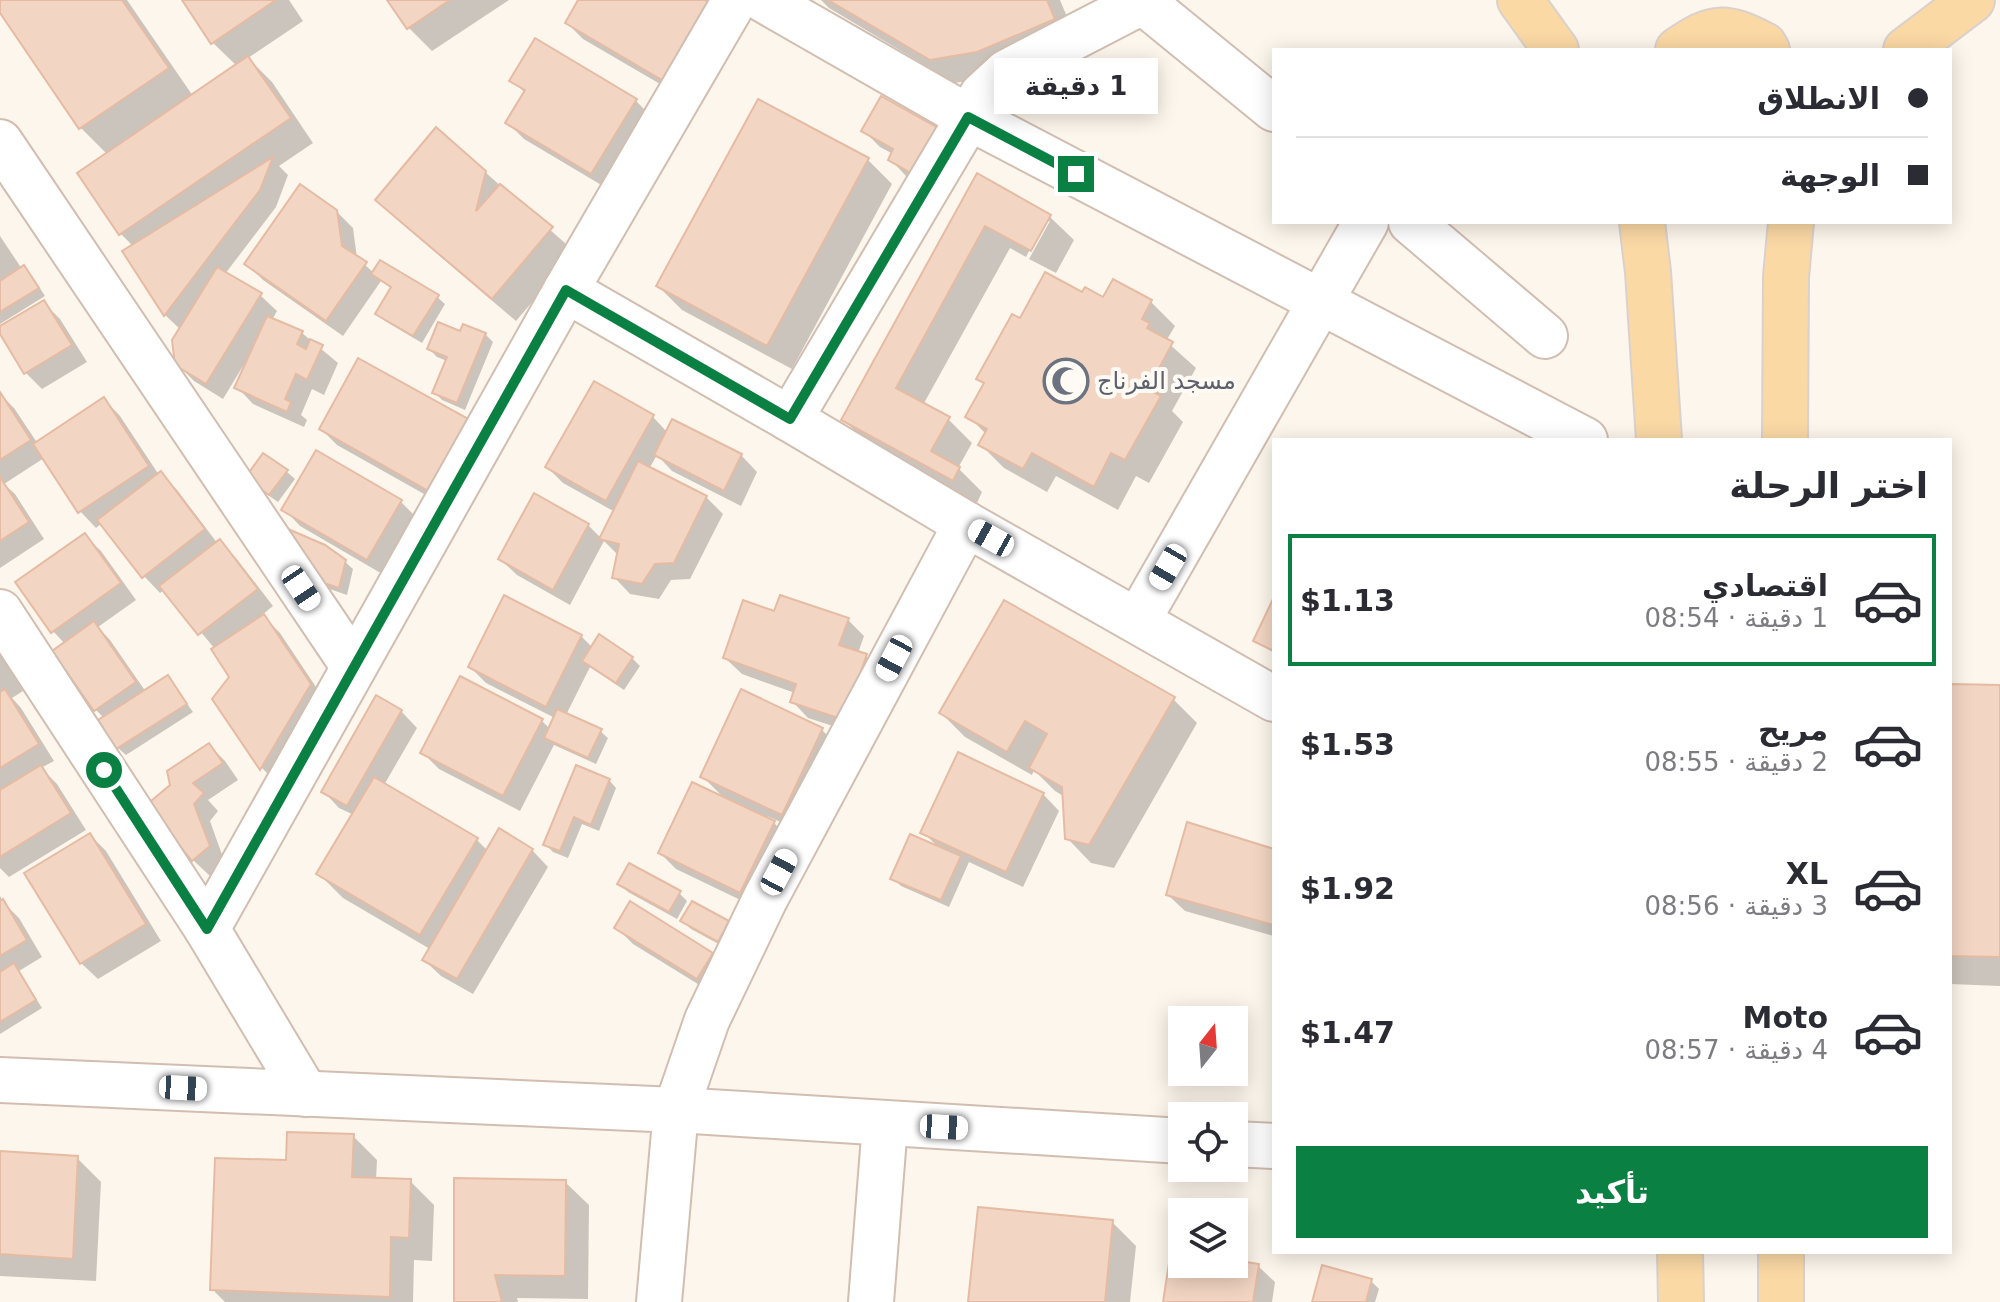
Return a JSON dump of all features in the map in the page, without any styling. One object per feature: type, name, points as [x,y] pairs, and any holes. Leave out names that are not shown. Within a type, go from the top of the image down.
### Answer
[{"type":"main road","points":[[1520,0],[1555,48]]},
{"type":"main road","points":[[1909,48],[1972,0]]},
{"type":"main road","points":[[1681,48],[1703,33],[1735,30],[1766,48]]},
{"type":"main road","points":[[1642,224],[1659,438]]},
{"type":"main road","points":[[1785,438],[1786,277],[1791,224]]},
{"type":"main road","points":[[1680,1254],[1681,1302]]},
{"type":"main road","points":[[1781,1254],[1781,1302]]},
{"type":"street","points":[[207,929],[566,290],[735,0]]},
{"type":"street","points":[[764,0],[968,117],[1581,438]]},
{"type":"street","points":[[790,419],[968,117],[982,95],[1007,72],[1144,1],[1272,107]]},
{"type":"street","points":[[0,142],[354,667]]},
{"type":"street","points":[[1138,620],[1365,224]]},
{"type":"street","points":[[1413,224],[1545,336]]},
{"type":"street","points":[[566,290],[966,524],[1272,698]]},
{"type":"street","points":[[659,1302],[676,1110],[707,1020],[746,934],[966,524]]},
{"type":"street","points":[[0,612],[207,929],[306,1094]]},
{"type":"street","points":[[0,1080],[676,1110],[1168,1140]]},
{"type":"street","points":[[871,1302],[885,1124]]},
{"type":"street","points":[[1248,1145],[1272,1146]]},
{"type":"building","points":[[0,0],[122,0],[169,68],[79,129],[0,13]]},
{"type":"building","points":[[182,0],[276,0],[211,44]]},
{"type":"building","points":[[387,0],[450,0],[407,29]]},
{"type":"building","points":[[578,0],[705,0],[713,5],[667,83],[565,23]]},
{"type":"building","points":[[828,0],[1047,0],[1055,19],[977,52],[930,60]]},
{"type":"building","points":[[535,38],[637,99],[591,174],[505,123],[525,90],[509,81]]},
{"type":"building","points":[[248,56],[291,118],[119,235],[77,173]]},
{"type":"building","points":[[881,96],[938,128],[913,174],[888,160],[893,149],[861,131]]},
{"type":"building","points":[[758,99],[869,158],[767,346],[656,286]]},
{"type":"building","points":[[436,127],[486,171],[476,211],[500,184],[553,227],[492,299],[375,200]]},
{"type":"building","points":[[273,157],[260,190],[164,316],[122,251]]},
{"type":"building","points":[[977,173],[1051,215],[1031,251],[985,226],[896,388],[950,417],[931,451],[960,467],[953,481],[841,420]]},
{"type":"building","points":[[300,184],[337,210],[342,246],[367,262],[326,321],[244,264]]},
{"type":"building","points":[[380,260],[439,295],[413,336],[375,314],[391,287],[371,274]]},
{"type":"building","points":[[24,265],[39,288],[0,312],[0,281]]},
{"type":"building","points":[[217,267],[262,293],[206,384],[175,365],[172,340]]},
{"type":"building","name":"مسجد الفرناج","points":[[1045,272],[1082,292],[1085,287],[1103,297],[1113,279],[1152,300],[1142,319],[1150,323],[1147,328],[1173,342],[1148,389],[1161,396],[1125,460],[1111,453],[1094,487],[1032,453],[1023,469],[978,445],[987,429],[965,417],[984,383],[976,379],[1012,314],[1020,318]]},
{"type":"building","points":[[44,300],[72,345],[24,374],[0,334],[0,326]]},
{"type":"building","points":[[267,316],[303,331],[297,344],[306,349],[310,339],[323,345],[307,380],[296,374],[285,399],[291,402],[287,412],[234,388]]},
{"type":"building","points":[[438,322],[460,331],[463,324],[486,333],[457,403],[432,393],[447,357],[427,349]]},
{"type":"building","points":[[358,358],[479,425],[439,497],[319,429]]},
{"type":"building","points":[[594,381],[654,415],[606,501],[545,467]]},
{"type":"building","points":[[0,392],[31,440],[0,460]]},
{"type":"building","points":[[104,397],[149,466],[78,513],[33,444]]},
{"type":"building","points":[[672,419],[742,454],[724,491],[654,455]]},
{"type":"building","points":[[316,450],[402,500],[367,560],[281,510]]},
{"type":"building","points":[[263,453],[288,470],[269,495],[245,478]]},
{"type":"building","points":[[638,461],[707,496],[674,563],[655,564],[642,584],[612,578],[619,544],[599,539]]},
{"type":"building","points":[[161,471],[205,529],[142,578],[97,520]]},
{"type":"building","points":[[0,477],[29,522],[0,541]]},
{"type":"building","points":[[534,493],[589,524],[553,590],[498,559]]},
{"type":"building","points":[[258,516],[325,545],[346,560],[339,588],[305,577]]},
{"type":"building","points":[[85,533],[121,583],[51,633],[15,582]]},
{"type":"building","points":[[220,539],[258,589],[198,635],[159,586]]},
{"type":"building","points":[[504,595],[582,635],[546,707],[468,667]]},
{"type":"building","points":[[780,595],[849,618],[839,645],[867,654],[844,720],[790,702],[796,684],[723,658],[743,600],[774,611]]},
{"type":"building","points":[[1004,600],[1175,697],[1089,845],[1065,839],[1062,787],[1029,768],[1047,734],[1025,721],[1007,752],[939,713]]},
{"type":"building","points":[[1272,601],[1272,650],[1253,641]]},
{"type":"building","points":[[264,614],[311,684],[260,770],[212,699],[229,677],[211,649]]},
{"type":"building","points":[[94,621],[136,682],[94,711],[52,651]]},
{"type":"building","points":[[599,634],[633,657],[616,683],[582,661]]},
{"type":"building","points":[[168,675],[187,704],[116,749],[98,720]]},
{"type":"building","points":[[460,676],[543,719],[503,796],[420,753]]},
{"type":"building","points":[[1952,684],[2000,685],[2000,957],[1952,956]]},
{"type":"building","points":[[5,689],[39,744],[0,768],[0,692]]},
{"type":"building","points":[[741,689],[823,728],[782,815],[700,777]]},
{"type":"building","points":[[376,695],[402,710],[347,806],[321,792]]},
{"type":"building","points":[[557,709],[602,729],[588,758],[544,738]]},
{"type":"building","points":[[209,743],[223,763],[193,783],[204,793],[194,804],[210,846],[192,861],[145,806],[170,785],[167,771]]},
{"type":"building","points":[[958,752],[1044,793],[1006,872],[920,833]]},
{"type":"building","points":[[41,765],[71,813],[0,857],[0,790]]},
{"type":"building","points":[[576,765],[610,779],[591,825],[574,817],[560,851],[543,845]]},
{"type":"building","points":[[374,777],[478,838],[420,935],[316,874]]},
{"type":"building","points":[[692,782],[775,821],[740,893],[658,853]]},
{"type":"building","points":[[1187,822],[1272,848],[1272,924],[1166,895]]},
{"type":"building","points":[[499,828],[533,849],[457,979],[422,960]]},
{"type":"building","points":[[90,833],[146,924],[80,964],[24,873]]},
{"type":"building","points":[[910,834],[961,856],[941,900],[890,879]]},
{"type":"building","points":[[629,863],[681,891],[669,912],[617,884]]},
{"type":"building","points":[[3,899],[27,940],[0,956],[0,901]]},
{"type":"building","points":[[630,901],[713,953],[697,979],[614,928]]},
{"type":"building","points":[[692,901],[729,921],[718,942],[680,921]]},
{"type":"building","points":[[14,963],[36,1000],[0,1022],[0,972]]},
{"type":"building","points":[[287,1132],[354,1134],[352,1177],[411,1179],[409,1238],[391,1237],[390,1297],[210,1290],[215,1158],[286,1160]]},
{"type":"building","points":[[0,1151],[78,1156],[73,1259],[0,1254]]},
{"type":"building","points":[[454,1178],[566,1180],[565,1276],[495,1275],[502,1302],[454,1302]]},
{"type":"building","points":[[978,1207],[1113,1220],[1105,1302],[968,1302]]},
{"type":"building","points":[[1248,1262],[1259,1264],[1253,1302],[1163,1302],[1168,1270],[1168,1278],[1248,1278]]},
{"type":"building","points":[[1322,1265],[1372,1279],[1366,1302],[1312,1302]]},
{"type":"place","name":"مسجد الفرناج","points":[[1066,381]]},
{"type":"route","points":[[104,770],[207,929],[566,290],[790,419],[968,117],[1076,174]]}]
